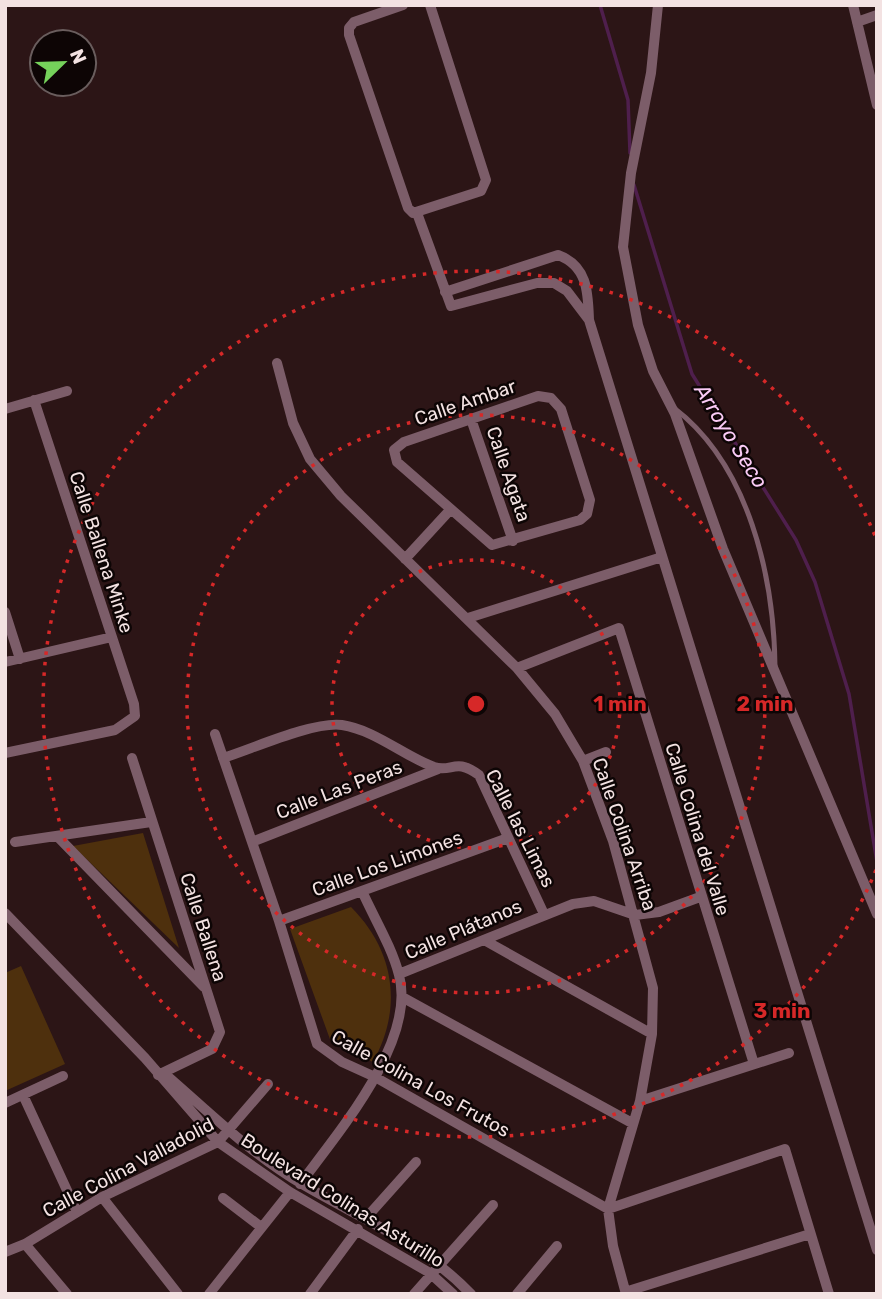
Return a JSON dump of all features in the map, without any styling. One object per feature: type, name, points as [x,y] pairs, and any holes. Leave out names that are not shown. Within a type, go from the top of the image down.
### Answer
[{"type":"street","points":[[403,5],[354,22],[349,28],[349,35],[408,208],[417,213],[451,306],[456,307],[515,289],[554,283],[567,292],[589,320]]},
{"type":"street","points":[[417,213],[481,191],[486,180],[430,5]]},
{"type":"street","points":[[658,5],[651,72],[631,173],[623,247],[638,325],[653,371],[669,404],[723,549],[877,914]]},
{"type":"street","points":[[850,6],[858,22],[877,105]]},
{"type":"street","points":[[858,22],[877,15]]},
{"type":"street","points":[[444,292],[558,255],[577,267],[588,287],[589,320],[877,1250]]},
{"type":"street","name":"Calle Colina Arriba","points":[[276,363],[293,423],[310,459],[341,496],[517,668],[555,714],[583,761],[612,841],[651,979],[652,1034],[639,1101],[608,1209],[613,1246],[626,1293]]},
{"type":"street","points":[[5,409],[67,391]]},
{"type":"street","name":"Calle Ambar","points":[[450,510],[397,463],[394,450],[404,442],[538,396],[551,398],[561,409],[590,500],[587,514],[580,520],[513,541]]},
{"type":"street","name":"Calle Ballena Minke","points":[[5,753],[115,730],[135,716],[134,704],[34,400]]},
{"type":"street","name":"Calle Agata","points":[[471,419],[513,541]]},
{"type":"street","points":[[405,559],[450,510],[492,545],[513,541]]},
{"type":"street","points":[[468,618],[662,557]]},
{"type":"street","points":[[5,612],[20,659]]},
{"type":"street","name":"Calle Colina del Valle","points":[[517,668],[619,628],[700,897],[754,1064]]},
{"type":"street","points":[[5,662],[112,637]]},
{"type":"street","name":"Calle las Limas","points":[[223,758],[323,726],[342,725],[438,769],[456,764],[467,766],[479,775],[544,914]]},
{"type":"street","name":"Calle Colina Los Frutos","points":[[215,734],[279,921],[317,1044],[342,1062],[375,1077],[608,1209]]},
{"type":"street","points":[[583,761],[606,752]]},
{"type":"street","name":"Calle Ballena","points":[[132,758],[219,1028],[219,1039],[204,1053],[161,1074]]},
{"type":"street","name":"Calle Las Peras","points":[[252,842],[438,769]]},
{"type":"street","points":[[15,842],[151,822]]},
{"type":"street","points":[[57,836],[206,989]]},
{"type":"street","name":"Calle Los Limones","points":[[279,921],[508,838]]},
{"type":"street","points":[[300,1184],[386,1058],[402,996],[399,974],[362,891]]},
{"type":"street","name":"Calle Plátanos","points":[[399,974],[573,904],[594,901],[635,915],[659,912],[700,897]]},
{"type":"street","points":[[5,913],[161,1074]]},
{"type":"street","points":[[484,940],[652,1034]]},
{"type":"street","points":[[402,996],[632,1123]]},
{"type":"street","points":[[639,1101],[789,1053]]},
{"type":"street","name":"Boulevard Colinas Asturillo","points":[[161,1074],[300,1184],[366,1218],[439,1263],[471,1294]]},
{"type":"street","name":"Boulevard Colinas Asturillo","points":[[161,1074],[218,1142],[290,1192],[430,1273],[453,1294]]},
{"type":"street","points":[[5,1103],[63,1076]]},
{"type":"street","name":"Calle Colina Valladolid","points":[[5,1252],[25,1244],[102,1197],[218,1142],[268,1084]]},
{"type":"street","points":[[23,1095],[77,1212]]},
{"type":"street","points":[[608,1209],[785,1149],[829,1294]]},
{"type":"street","points":[[366,1218],[416,1162]]},
{"type":"street","points":[[209,1294],[290,1192]]},
{"type":"street","points":[[102,1197],[178,1294]]},
{"type":"street","points":[[223,1198],[261,1227]]},
{"type":"street","points":[[414,1294],[493,1205]]},
{"type":"street","points":[[310,1294],[358,1229]]},
{"type":"street","points":[[626,1293],[810,1234]]},
{"type":"street","points":[[25,1244],[67,1294]]},
{"type":"street","points":[[517,1294],[557,1246]]},
{"type":"lane","points":[[669,404],[704,433],[724,463],[746,510],[775,621],[775,669]]},
{"type":"shaded area","points":[[143,833],[179,948],[73,846]]},
{"type":"shaded area","points":[[351,907],[377,942],[390,981],[388,1021],[373,1062],[331,1042],[290,929]]},
{"type":"shaded area","points":[[21,966],[65,1064],[5,1091],[5,973]]},
{"type":"waterway","name":"Arroyo Seco","points":[[600,5],[628,100],[630,153]]},
{"type":"waterway","name":"Arroyo Seco","points":[[634,185],[692,374],[796,540],[815,582],[849,694],[877,862]]}]
